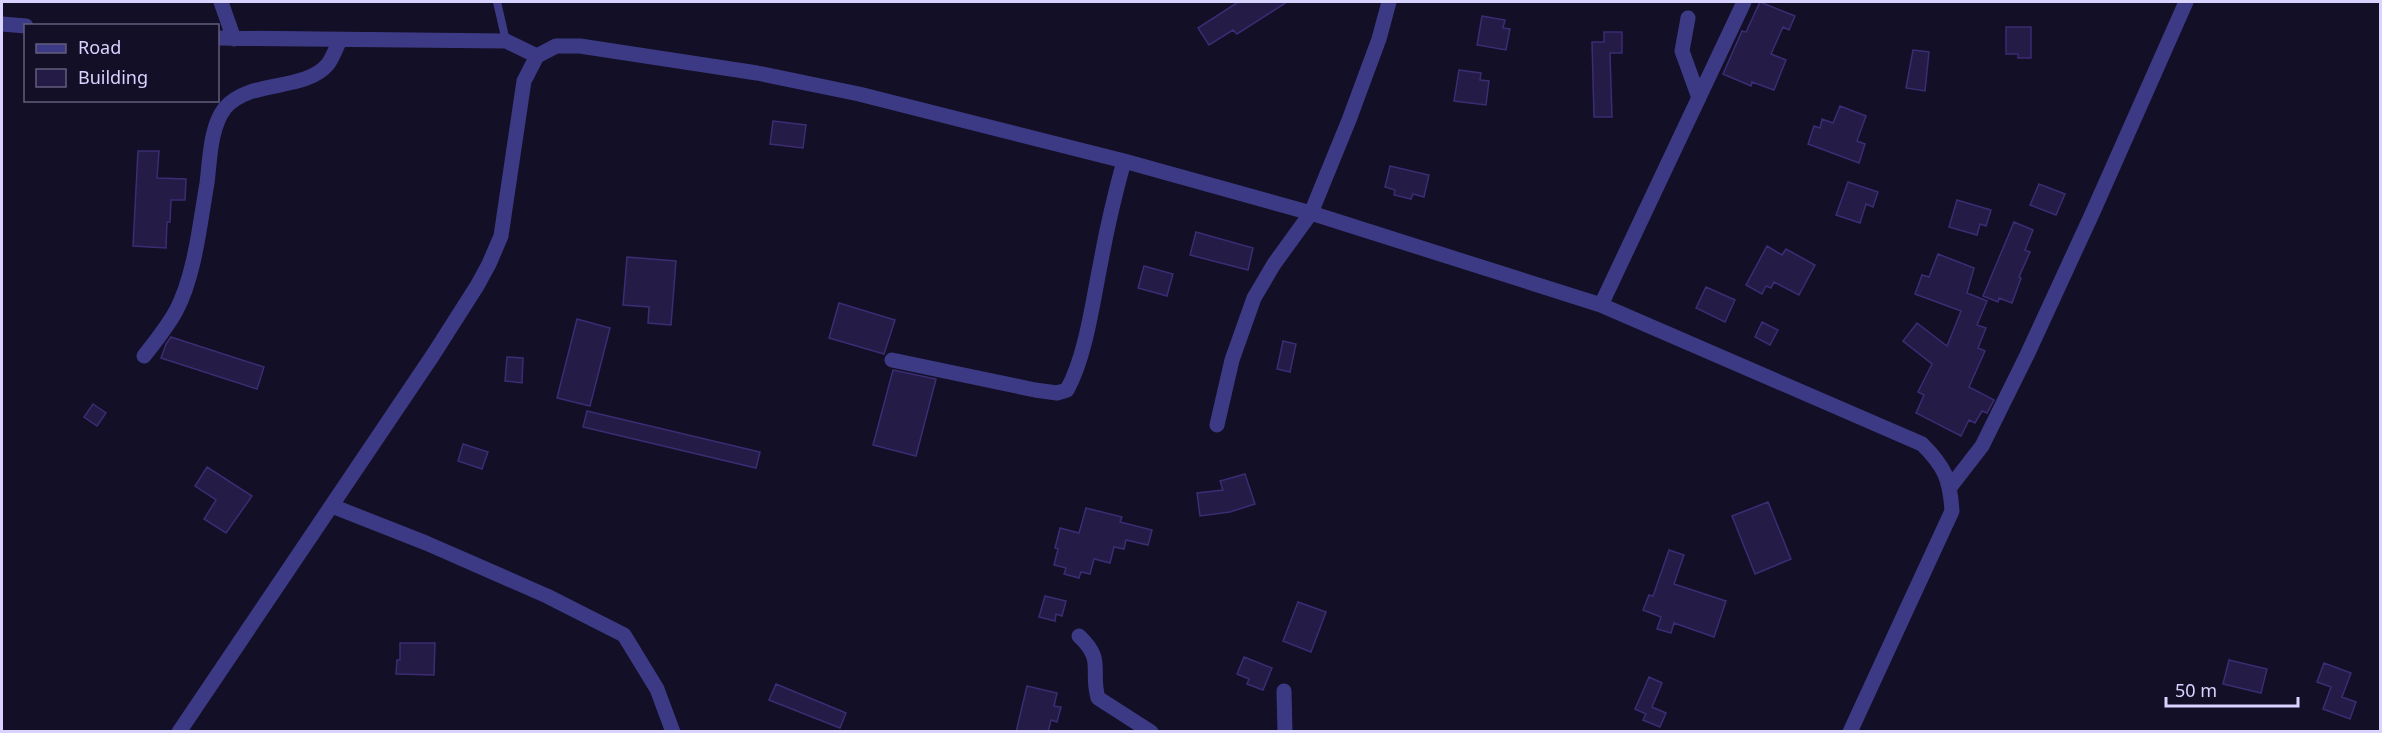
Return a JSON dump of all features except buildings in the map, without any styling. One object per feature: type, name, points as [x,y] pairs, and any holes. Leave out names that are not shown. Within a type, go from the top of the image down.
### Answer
[{"type":"street","points":[[220,2],[234,39]]},
{"type":"street","points":[[1217,425],[1232,360],[1254,298],[1274,264],[1311,213],[1379,39],[1389,2]]},
{"type":"street","points":[[1601,304],[1744,2]]},
{"type":"street","points":[[1951,486],[1982,446],[2027,355],[2186,2]]},
{"type":"street","points":[[1688,18],[1682,51],[1699,99]]},
{"type":"street","points":[[2,24],[24,26]]},
{"type":"street","points":[[219,38],[506,41],[537,56]]},
{"type":"street","points":[[144,356],[163,333],[177,309],[188,279],[216,130],[224,110],[237,98],[315,75],[327,65],[340,40]]},
{"type":"street","points":[[179,732],[433,356],[489,264],[501,236],[524,81],[537,56],[556,46],[580,46],[757,73],[859,94],[1124,161],[1311,213],[1601,304],[1922,444],[1944,468],[1951,486],[1952,511],[1850,732]]},
{"type":"street","points":[[892,360],[1035,390],[1057,393],[1067,390],[1074,376],[1089,316],[1106,231],[1124,161]]},
{"type":"street","points":[[332,506],[426,543],[537,592],[624,635],[657,689],[673,732]]},
{"type":"street","points":[[1080,636],[1090,646],[1096,658],[1098,698],[1151,732]]},
{"type":"street","points":[[1284,690],[1286,732]]},
{"type":"lane","points":[[497,2],[506,41]]}]
